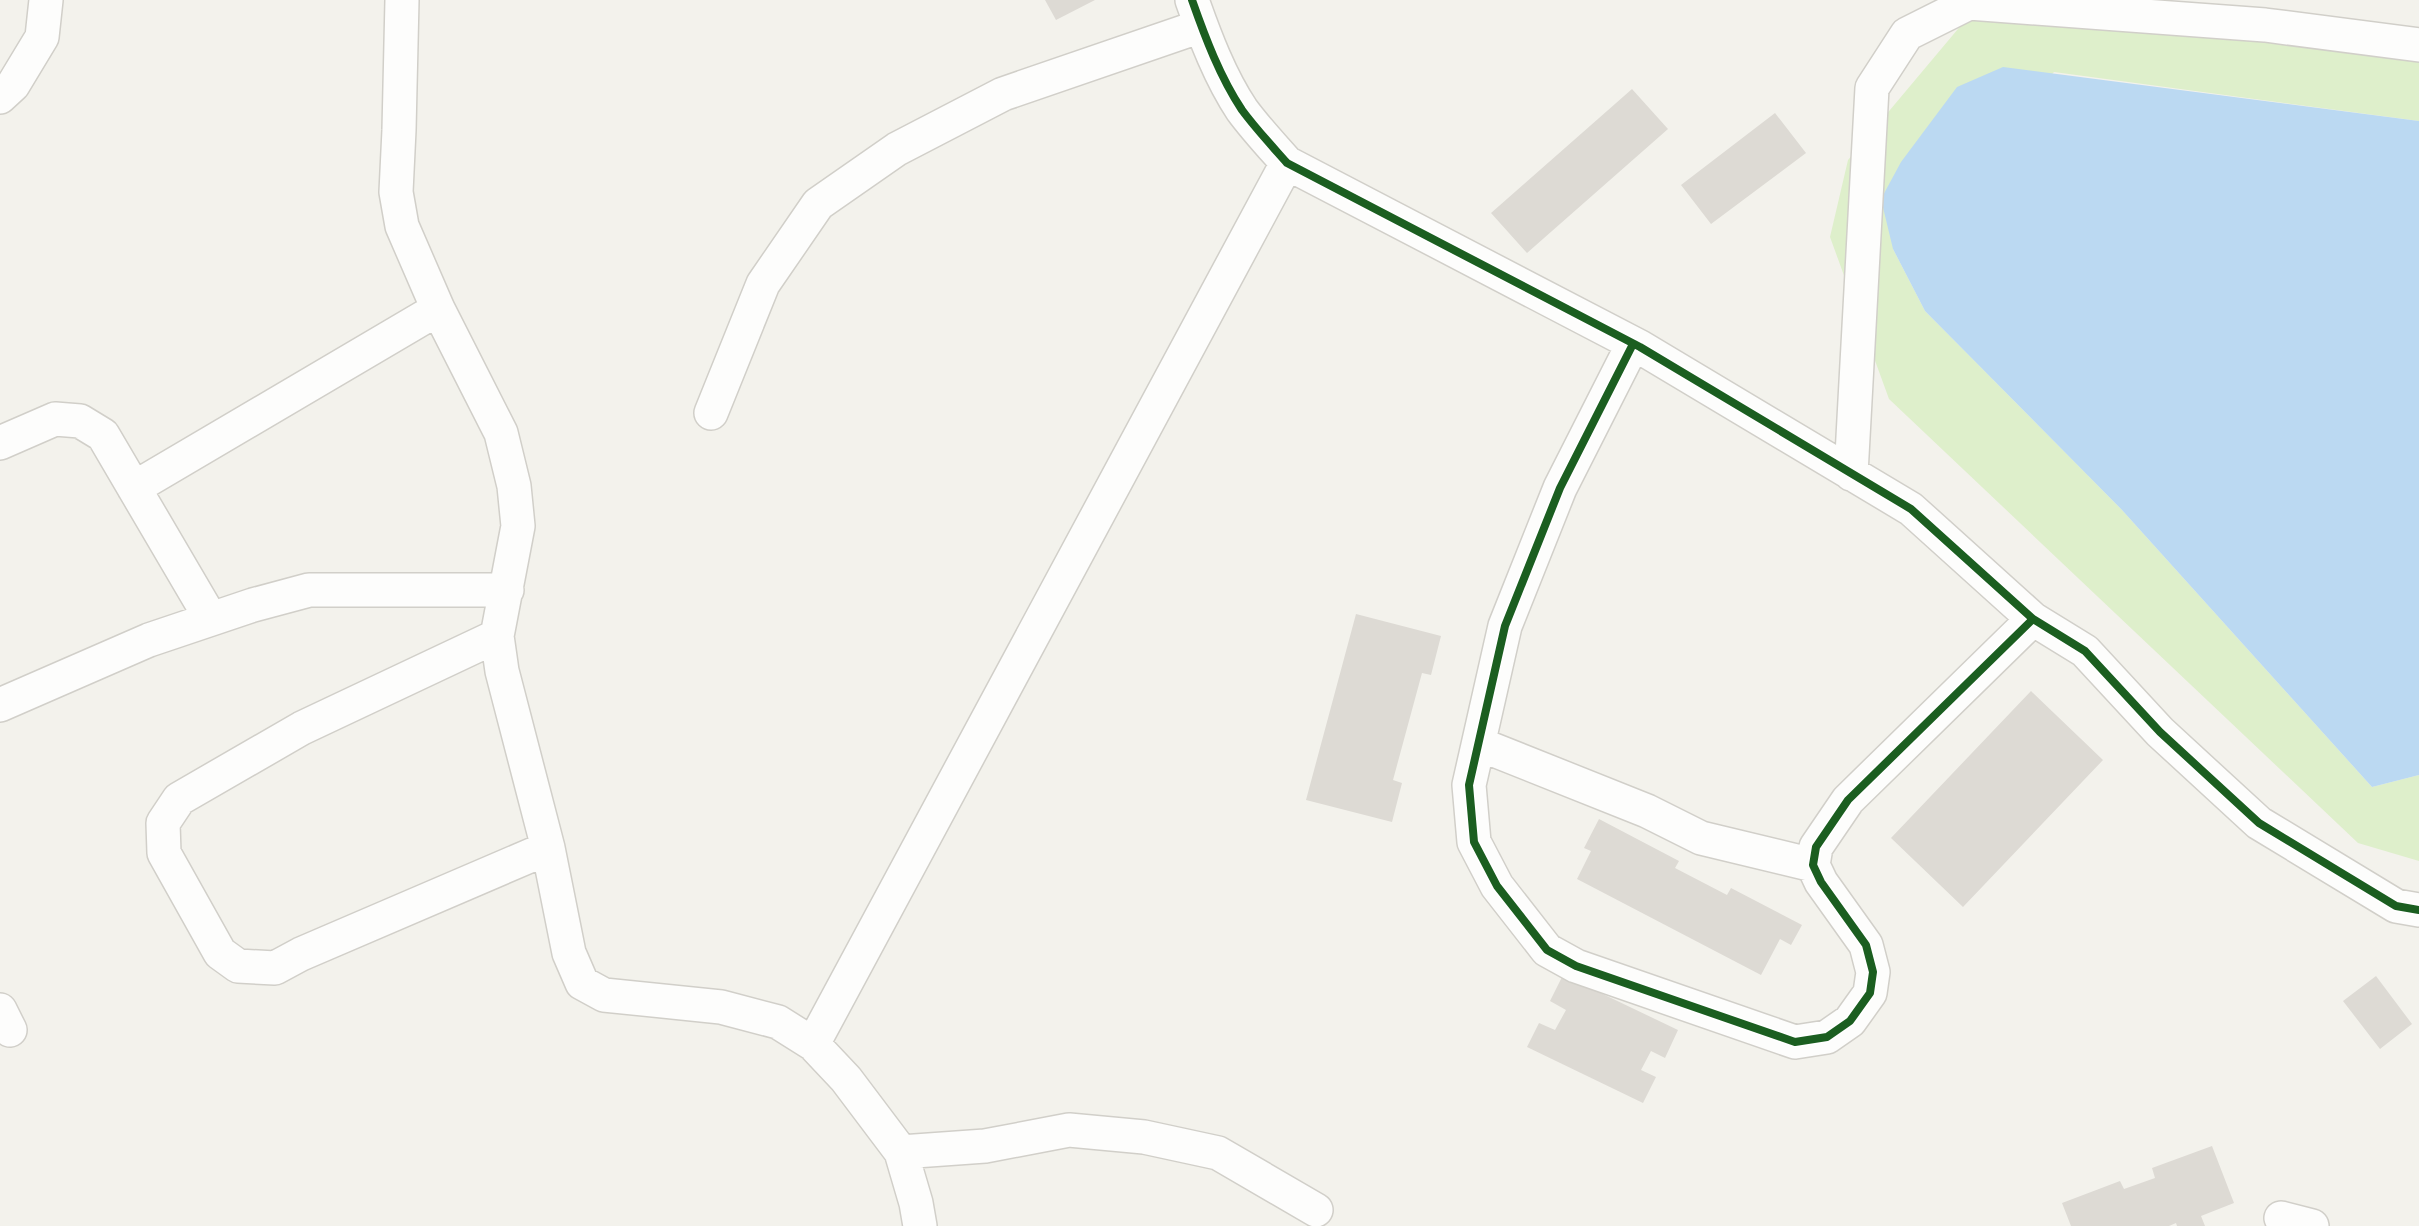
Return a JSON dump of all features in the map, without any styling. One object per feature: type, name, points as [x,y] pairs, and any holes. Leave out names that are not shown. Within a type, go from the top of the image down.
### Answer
[{"type":"street","points":[[0,97],[13,85],[42,37],[46,0]]},
{"type":"street","points":[[402,0],[396,192],[402,226],[438,309],[501,434],[511,476],[518,526],[497,636],[502,671],[548,848],[570,953],[582,983],[604,994],[721,1007],[778,1022],[813,1044],[846,1079],[901,1152],[916,1203],[920,1226]]},
{"type":"street","points":[[1851,474],[1872,88],[1907,34],[1970,3],[2265,25],[2419,45]]},
{"type":"street","points":[[711,413],[763,284],[818,204],[897,149],[1003,94],[1197,13],[1219,66],[1241,108],[1287,163],[1633,344],[1911,510],[2033,619],[2085,651],[2160,732],[2259,823],[2396,906],[2419,910]]},
{"type":"street","points":[[813,1044],[1287,163]]},
{"type":"street","points":[[134,488],[438,309]]},
{"type":"street","points":[[1633,344],[1560,488],[1505,626],[1469,784],[1474,842],[1497,886],[1547,950],[1576,966],[1795,1042],[1827,1037],[1850,1021],[1870,993],[1874,972],[1866,945],[1821,882],[1813,865],[1816,847],[1848,800],[2033,619]]},
{"type":"street","points":[[0,442],[56,419],[80,422],[104,435],[211,619]]},
{"type":"street","points":[[0,705],[149,640],[309,590],[363,592],[507,590]]},
{"type":"street","points":[[497,636],[302,729],[179,799],[163,823],[164,853],[220,953],[238,966],[275,968],[301,954],[548,848]]},
{"type":"street","points":[[1479,744],[1647,811],[1701,838],[1813,865]]},
{"type":"street","points":[[901,1152],[985,1146],[1069,1130],[1143,1137],[1218,1153],[1316,1210]]},
{"type":"street","points":[[2281,1218],[2312,1226]]},
{"type":"green space","points":[[1968,17],[2163,24],[2419,58],[2419,121],[2054,72],[1893,249],[1925,311],[2122,510],[2372,787],[2419,775],[2419,861],[2358,843],[1889,399],[1830,237],[1848,160]]},
{"type":"water","points":[[2003,67],[2419,121],[2419,775],[2372,787],[2122,510],[1925,311],[1893,249],[1881,199],[1901,162],[1957,87]]},
{"type":"building","points":[[1045,0],[1095,0],[1056,20]]},
{"type":"building","points":[[1632,89],[1668,129],[1527,253],[1491,213]]},
{"type":"building","points":[[1775,113],[1806,153],[1711,224],[1681,185]]},
{"type":"building","points":[[1356,614],[1441,636],[1431,675],[1422,673],[1393,780],[1402,783],[1392,822],[1306,800]]},
{"type":"building","points":[[2031,691],[2103,760],[1963,907],[1891,838]]},
{"type":"building","points":[[1599,819],[1679,861],[1675,868],[1727,895],[1731,888],[1802,925],[1791,945],[1780,939],[1761,975],[1577,879],[1591,851],[1584,848]]},
{"type":"building","points":[[1563,975],[1678,1030],[1665,1058],[1651,1051],[1641,1070],[1656,1077],[1643,1103],[1527,1047],[1539,1023],[1555,1030],[1566,1010],[1550,1001]]},
{"type":"building","points":[[2376,976],[2412,1024],[2380,1049],[2343,1001]]},
{"type":"building","points":[[2212,1146],[2234,1203],[2201,1216],[2205,1226],[2177,1226],[2176,1223],[2169,1226],[2071,1226],[2062,1203],[2120,1181],[2124,1189],[2155,1178],[2152,1168]]},
{"type":"cycle path","points":[[1192,0],[1214,56],[1234,97],[1253,124],[1287,163],[1640,347],[1911,509],[2033,619],[2085,651],[2160,732],[2259,823],[2396,906],[2419,910]]},
{"type":"cycle path","points":[[1633,344],[1560,488],[1505,626],[1469,785],[1474,842],[1497,886],[1547,950],[1576,966],[1795,1042],[1827,1037],[1850,1021],[1870,993],[1873,972],[1866,945],[1821,882],[1813,865],[1816,847],[1848,800],[2033,619]]}]
